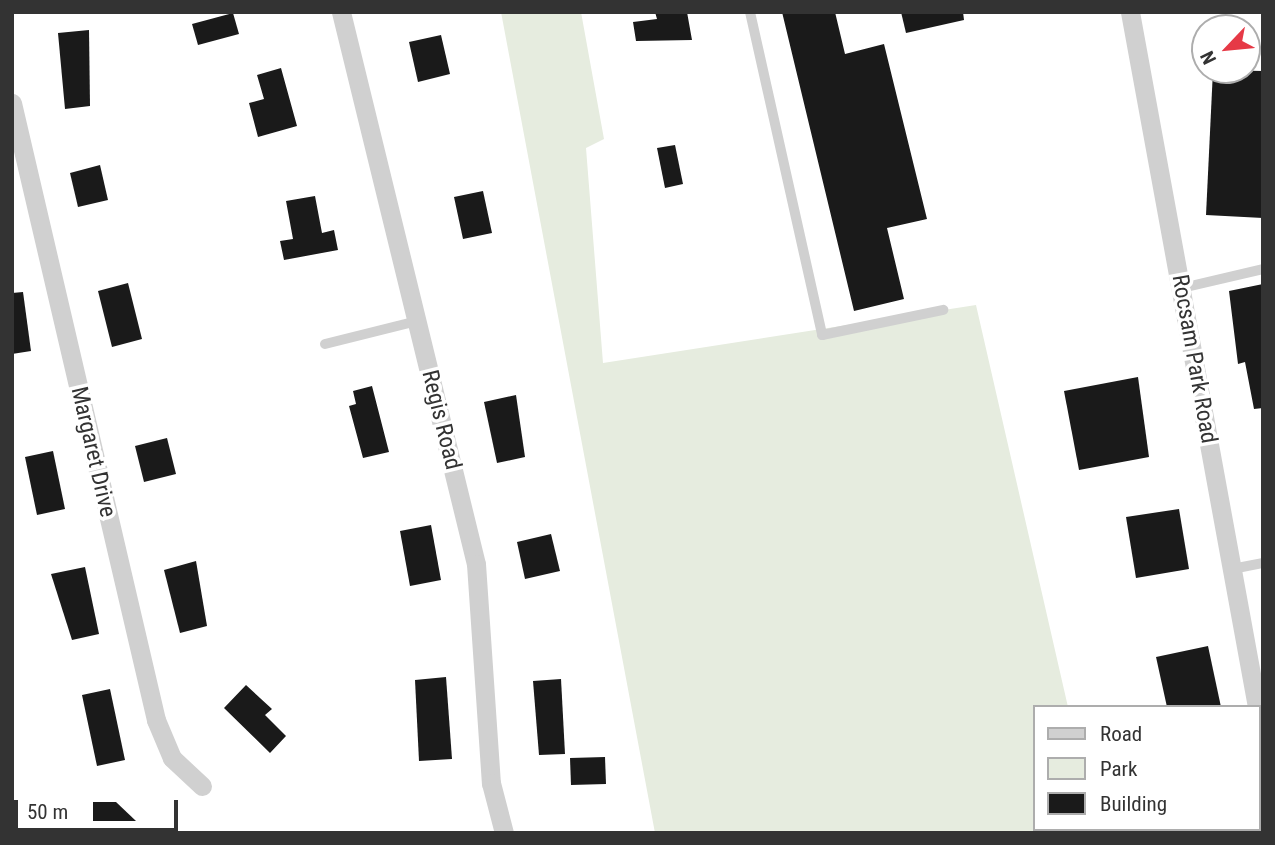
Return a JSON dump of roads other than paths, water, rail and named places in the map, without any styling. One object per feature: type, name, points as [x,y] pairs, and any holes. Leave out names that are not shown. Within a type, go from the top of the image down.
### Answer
[{"type":"street","name":"Regis Road","points":[[341,12],[476,564],[491,783],[504,833]]},
{"type":"street","name":"Rocsam Park Road","points":[[1130,12],[1256,705]]},
{"type":"street","name":"Margaret Drive","points":[[12,103],[156,720],[172,758],[202,786]]},
{"type":"lane","points":[[750,12],[821,335],[943,310]]},
{"type":"lane","points":[[1182,288],[1263,269]]},
{"type":"lane","points":[[325,345],[417,321]]},
{"type":"lane","points":[[1232,569],[1263,563]]}]
